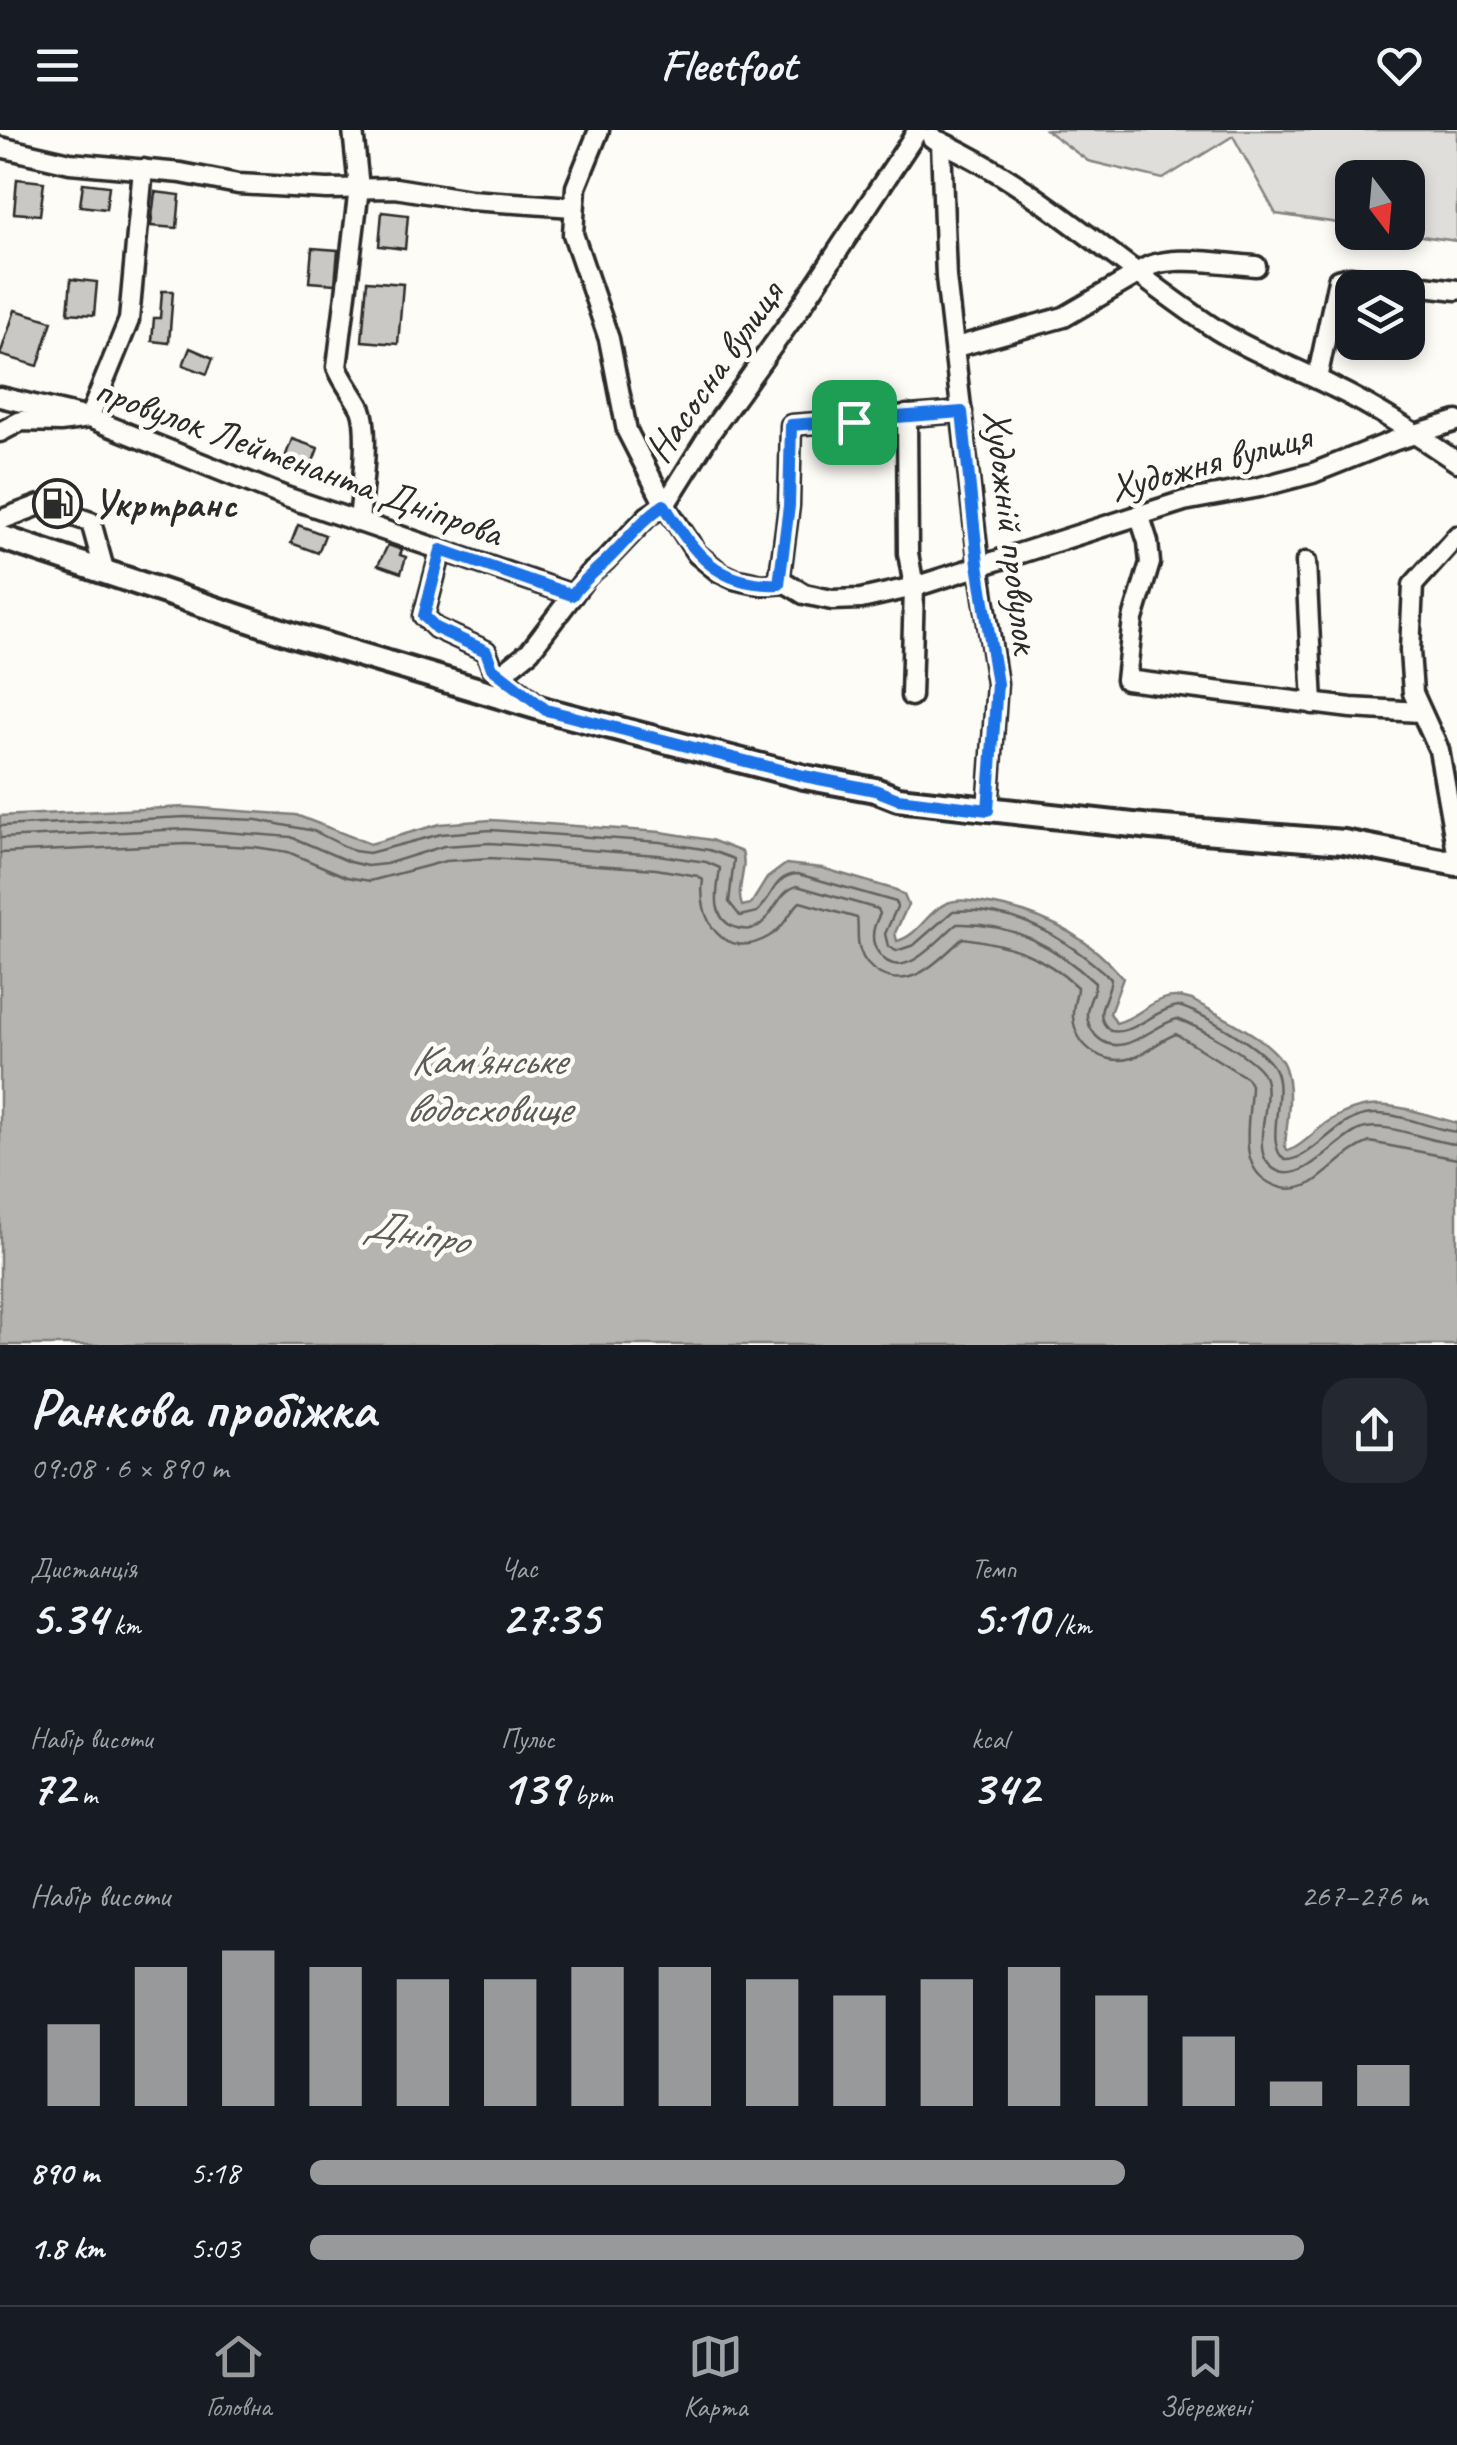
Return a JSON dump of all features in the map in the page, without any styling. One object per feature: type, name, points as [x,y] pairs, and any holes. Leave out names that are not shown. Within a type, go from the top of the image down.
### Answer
[{"type":"main road","points":[[0,536],[297,636],[546,710],[804,776],[875,790],[898,799],[1344,842],[1457,864]]},
{"type":"street","points":[[353,130],[359,188],[336,367],[362,411],[364,455],[358,522]]},
{"type":"street","points":[[0,147],[70,163],[238,184],[395,188],[470,200],[573,207],[576,187],[598,130]]},
{"type":"street","points":[[916,130],[1012,181],[1136,275],[1242,346],[1317,379],[1416,434],[1457,462]]},
{"type":"street","name":"Насосна вулиця","points":[[546,710],[500,675],[530,651],[588,575],[664,505],[916,130]]},
{"type":"street","name":"Художній провулок","points":[[941,142],[946,277],[978,564],[997,684],[988,810]]},
{"type":"street","points":[[0,432],[21,421],[89,418],[129,320],[142,169]]},
{"type":"street","name":"Художня вулиця","points":[[573,207],[573,234],[610,340],[626,431],[664,505],[698,554],[734,579],[786,583],[804,594],[832,600],[861,600],[914,587],[1184,500],[1260,488],[1312,473],[1457,422]]},
{"type":"street","points":[[956,347],[1064,318],[1136,275],[1144,265],[1160,261],[1256,266]]},
{"type":"street","points":[[1317,379],[1326,352],[1338,280],[1457,290]]},
{"type":"street","name":"провулок Лейтенанта Дніпрова","points":[[0,397],[89,418],[286,498],[572,595]]},
{"type":"street","points":[[779,584],[789,506],[791,425],[962,412]]},
{"type":"street","points":[[908,416],[908,553],[914,587],[911,696]]},
{"type":"street","points":[[0,520],[40,505],[91,522],[106,573]]},
{"type":"street","points":[[1139,514],[1150,563],[1133,620],[1126,680],[1312,704],[1420,712]]},
{"type":"street","points":[[1457,536],[1413,585],[1412,685],[1420,712],[1448,748],[1457,852]]},
{"type":"street","points":[[441,550],[424,616],[436,628],[486,651],[492,668],[546,710]]},
{"type":"street","points":[[1306,562],[1312,704]]},
{"type":"shaded area","points":[[1046,130],[1457,130],[1457,241],[1425,237],[1425,160],[1335,160],[1335,223],[1276,214],[1233,136],[1163,179],[1088,161]]},
{"type":"water","name":"Кам'янське водосховище","points":[[186,807],[296,815],[370,844],[440,824],[491,820],[661,832],[711,840],[742,852],[742,906],[751,904],[767,878],[786,864],[822,868],[896,890],[904,895],[908,905],[895,933],[897,941],[911,934],[938,908],[954,901],[1003,907],[1042,919],[1094,949],[1123,978],[1110,1013],[1116,1023],[1160,1000],[1179,997],[1230,1021],[1270,1048],[1285,1068],[1289,1087],[1285,1146],[1288,1151],[1326,1123],[1359,1108],[1390,1106],[1457,1123],[1457,1345],[0,1345],[0,816]]},
{"type":"building","points":[[17,179],[44,182],[40,215],[14,213]]},
{"type":"building","points":[[83,183],[109,186],[106,209],[80,206]]},
{"type":"building","points":[[155,192],[180,195],[177,228],[151,226]]},
{"type":"building","points":[[382,212],[408,215],[405,249],[379,246]]},
{"type":"building","points":[[312,248],[338,250],[335,284],[309,282]]},
{"type":"building","points":[[71,279],[97,282],[94,315],[68,313]]},
{"type":"building","points":[[367,281],[403,284],[398,344],[362,341]]},
{"type":"building","points":[[162,291],[173,291],[169,343],[152,341],[154,318],[160,318]]},
{"type":"building","points":[[15,310],[52,321],[38,366],[0,355]]},
{"type":"building","points":[[190,348],[213,358],[207,374],[183,365]]},
{"type":"building","points":[[292,439],[318,448],[310,470],[284,460]]},
{"type":"building","points":[[59,480],[71,483],[67,501],[55,497]]},
{"type":"building","points":[[298,525],[325,535],[318,553],[291,543]]},
{"type":"building","points":[[388,545],[402,550],[400,555],[406,557],[401,573],[378,565]]},
{"type":"place","name":"Укртранс","points":[[58,503]]},
{"type":"route","points":[[962,412],[978,564],[997,684],[988,810],[898,799],[875,790],[804,776],[546,710],[492,668],[486,651],[436,628],[424,616],[441,550],[572,595],[648,516],[664,505],[698,554],[719,572],[734,579],[779,584],[789,506],[791,425],[854,422],[962,412]]},
{"type":"water label","name":"Дніпро","points":[[417,1231]]}]
